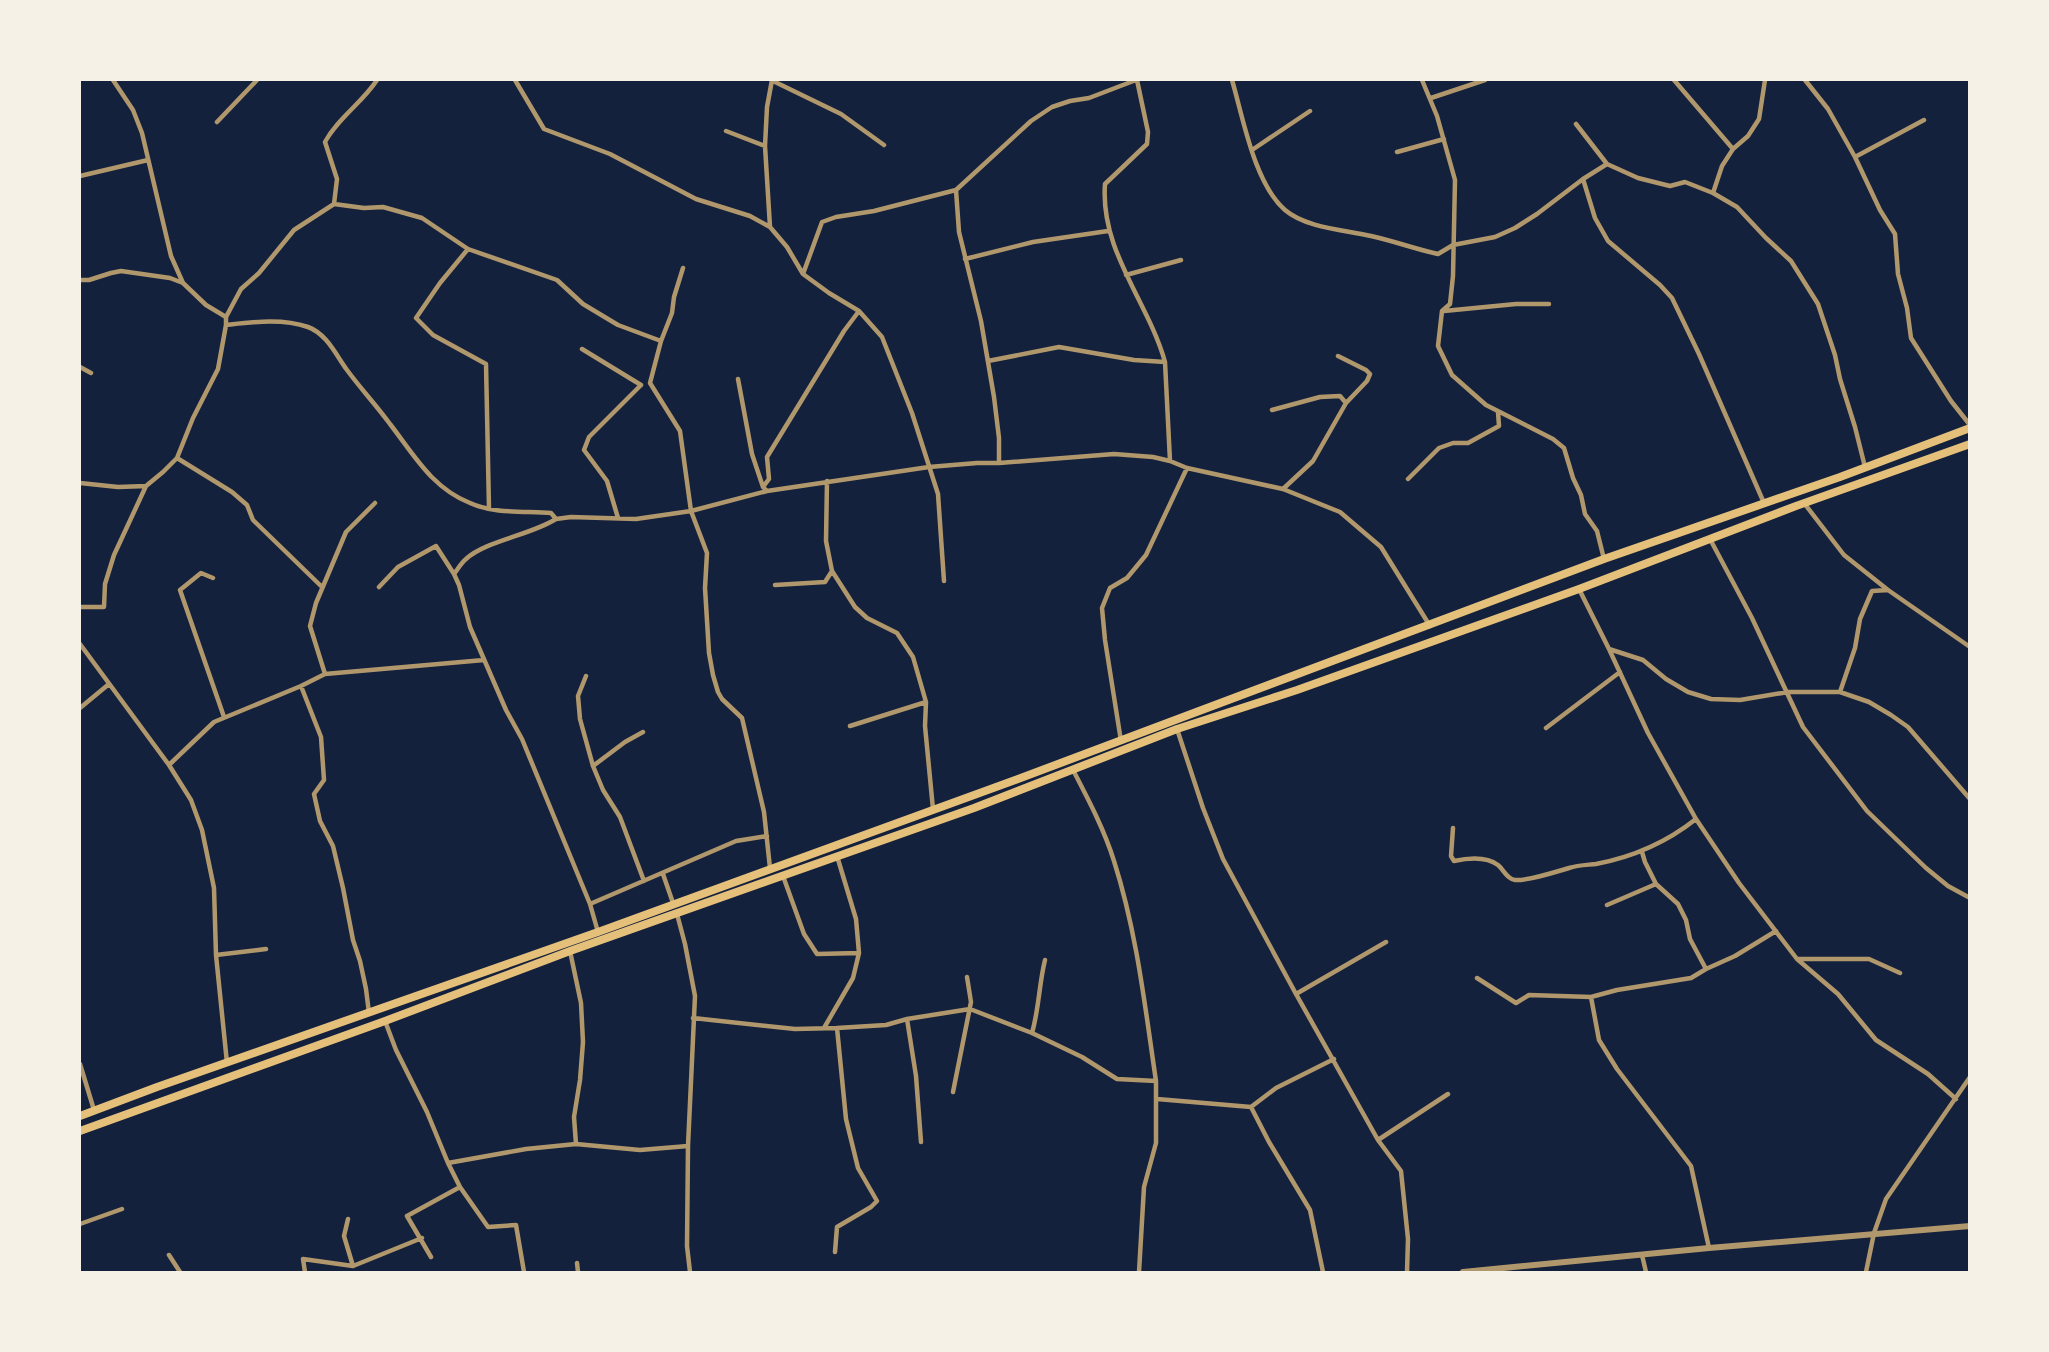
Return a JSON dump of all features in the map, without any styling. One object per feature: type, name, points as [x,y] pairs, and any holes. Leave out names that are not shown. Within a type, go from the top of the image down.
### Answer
[{"type":"highway","points":[[80,1116],[598,932],[1121,741],[1604,560],[1765,504],[1970,426]]},
{"type":"highway","points":[[80,1131],[385,1021],[570,951],[974,808],[1177,729],[1288,693],[1579,589],[1804,503],[1970,444]]},
{"type":"highway","points":[[157,1087],[160,1102]]},
{"type":"street","points":[[113,80],[133,110],[142,133],[171,256],[183,283],[206,305],[225,317]]},
{"type":"street","points":[[218,122],[257,80]]},
{"type":"street","points":[[334,204],[337,179],[324,142],[332,127],[343,120],[368,94],[377,80]]},
{"type":"street","points":[[515,80],[544,129],[610,153],[696,199],[750,216],[770,227],[787,248],[803,274],[860,311],[882,337],[912,413],[938,494],[944,580]]},
{"type":"street","points":[[770,227],[765,146],[767,107],[772,80],[841,114],[884,145]]},
{"type":"street","points":[[803,274],[822,222],[956,190],[1031,120],[1052,107],[1089,98],[1136,80],[1148,132],[1147,144],[1105,184],[1104,198],[1108,231],[1161,348],[1165,362],[1170,460]]},
{"type":"street","points":[[1232,80],[1244,132],[1268,188],[1285,210],[1315,226],[1372,236],[1438,254],[1453,245],[1495,237],[1515,228],[1607,164]]},
{"type":"street","points":[[1422,80],[1431,98],[1455,180],[1453,276],[1450,304],[1442,311],[1438,346],[1452,375],[1472,394],[1498,412],[1553,439],[1564,448],[1581,495],[1585,514],[1597,531],[1604,560]]},
{"type":"street","points":[[1431,98],[1485,80]]},
{"type":"street","points":[[1674,80],[1733,149]]},
{"type":"street","points":[[1713,193],[1722,166],[1733,149],[1748,136],[1759,119],[1765,80]]},
{"type":"street","points":[[1805,80],[1827,109],[1895,234],[1898,274],[1907,308],[1911,338],[1951,401],[1970,426]]},
{"type":"street","points":[[1252,150],[1310,111]]},
{"type":"street","points":[[1855,157],[1924,120]]},
{"type":"street","points":[[1576,124],[1607,164],[1638,178],[1670,186],[1685,183],[1713,193],[1737,207],[1791,261],[1818,304],[1856,427],[1865,467]]},
{"type":"street","points":[[726,131],[765,146]]},
{"type":"street","points":[[1397,152],[1444,139]]},
{"type":"street","points":[[80,176],[148,160]]},
{"type":"street","points":[[1583,179],[1595,218],[1608,241],[1660,285],[1671,298],[1699,354],[1765,504]]},
{"type":"street","points":[[956,190],[959,232],[981,321],[988,361],[999,438],[999,464]]},
{"type":"street","points":[[80,607],[104,607],[105,584],[114,555],[146,486],[177,458],[193,418],[218,369],[226,325],[225,317],[241,289],[259,273],[294,230],[334,204],[364,208],[383,207],[422,218],[468,249],[557,280],[583,304],[618,325],[661,341]]},
{"type":"street","points":[[965,259],[1034,242],[1108,231]]},
{"type":"street","points":[[468,249],[440,283],[416,318],[433,335],[486,364],[489,509]]},
{"type":"street","points":[[1126,275],[1181,260]]},
{"type":"street","points":[[683,268],[674,297],[672,313],[661,341],[650,383],[680,431],[691,511],[707,553],[705,588],[709,653],[713,675],[722,699],[742,718],[764,812],[770,868]]},
{"type":"street","points":[[80,280],[121,271],[170,278],[183,283]]},
{"type":"street","points":[[1442,311],[1516,304],[1549,304]]},
{"type":"street","points":[[765,489],[769,479],[767,457],[844,331],[860,311]]},
{"type":"street","points":[[226,325],[283,322],[315,330],[326,339],[424,471],[442,488],[469,503],[489,509],[551,513],[556,519]]},
{"type":"street","points":[[988,361],[1059,347],[1134,360],[1165,362]]},
{"type":"street","points":[[582,349],[641,386]]},
{"type":"street","points":[[1283,489],[1313,461],[1346,403],[1367,381],[1370,374],[1338,356]]},
{"type":"street","points":[[80,367],[91,373]]},
{"type":"street","points":[[738,379],[752,454],[765,489]]},
{"type":"street","points":[[618,518],[607,481],[584,450],[589,437],[641,386],[650,383]]},
{"type":"street","points":[[1272,410],[1320,397],[1340,396],[1346,403]]},
{"type":"street","points":[[1408,479],[1439,448],[1453,443],[1468,443],[1499,426],[1498,412]]},
{"type":"street","points":[[454,574],[466,558],[538,529],[556,519],[571,517],[636,519],[691,511],[765,489],[929,467],[976,463],[999,464],[1114,454],[1170,460],[1187,468],[1283,489],[1340,512],[1381,547],[1430,626]]},
{"type":"street","points":[[177,458],[232,492],[248,505],[253,520],[321,586]]},
{"type":"street","points":[[1121,741],[1102,608],[1110,588],[1127,578],[1146,555],[1187,468]]},
{"type":"street","points":[[827,481],[826,541],[832,571],[855,607],[867,618],[897,633],[913,657],[926,702],[925,726],[933,809]]},
{"type":"street","points":[[80,483],[118,487],[146,486]]},
{"type":"street","points":[[325,674],[310,626],[321,586],[346,532],[375,503]]},
{"type":"street","points":[[1804,503],[1844,555],[1888,590],[1970,647]]},
{"type":"street","points":[[1710,539],[1752,618],[1803,727],[1867,811],[1926,868],[1948,886],[1970,898]]},
{"type":"street","points":[[379,586],[398,567],[436,546],[454,574],[470,627],[506,711],[522,740],[590,904],[598,932]]},
{"type":"street","points":[[775,585],[825,582],[832,571]]},
{"type":"street","points":[[213,578],[201,573],[180,590],[224,717]]},
{"type":"street","points":[[1579,589],[1648,733],[1696,819],[1739,884],[1797,959],[1838,994],[1876,1040],[1928,1074],[1956,1099]]},
{"type":"street","points":[[1840,692],[1855,648],[1860,619],[1872,591],[1888,590]]},
{"type":"street","points":[[80,644],[191,800],[202,830],[214,888],[216,955],[227,1063]]},
{"type":"street","points":[[1609,649],[1643,660],[1666,679],[1688,692],[1711,699],[1740,700],[1788,692],[1840,692],[1869,702],[1908,727],[1970,799]]},
{"type":"street","points":[[168,765],[214,722],[325,674],[484,660]]},
{"type":"street","points":[[1546,728],[1620,672]]},
{"type":"street","points":[[586,676],[578,696],[580,719],[592,766],[603,790],[620,817],[644,881]]},
{"type":"street","points":[[80,708],[110,684]]},
{"type":"street","points":[[301,686],[321,737],[324,780],[314,794],[320,821],[333,846],[344,888],[369,1013]]},
{"type":"street","points":[[850,726],[926,702]]},
{"type":"street","points":[[1177,729],[1203,808],[1223,859],[1378,1140],[1401,1171],[1408,1239],[1407,1272]]},
{"type":"street","points":[[592,766],[643,732]]},
{"type":"street","points":[[1073,770],[1114,859],[1126,902],[1138,953],[1156,1081],[1156,1143],[1144,1187],[1139,1272]]},
{"type":"street","points":[[1453,828],[1452,856],[1454,861],[1472,858],[1492,862],[1497,864],[1511,879],[1517,880],[1573,866],[1598,864],[1642,852],[1696,819]]},
{"type":"street","points":[[590,904],[736,842],[767,836]]},
{"type":"street","points":[[1642,852],[1656,884],[1678,904],[1686,920],[1690,939],[1706,969]]},
{"type":"street","points":[[824,1028],[853,978],[859,953],[855,919],[837,856]]},
{"type":"street","points":[[663,874],[674,903]]},
{"type":"street","points":[[783,876],[804,934],[817,954],[859,953]]},
{"type":"street","points":[[1607,905],[1656,884]]},
{"type":"street","points":[[677,914],[695,996],[688,1146],[687,1246],[690,1272]]},
{"type":"street","points":[[1477,978],[1516,1003],[1529,995],[1591,997],[1617,990],[1691,978],[1735,956],[1776,931]]},
{"type":"street","points":[[1296,994],[1386,942]]},
{"type":"street","points":[[216,955],[266,949]]},
{"type":"street","points":[[570,951],[581,1003],[583,1042],[574,1117],[576,1144]]},
{"type":"street","points":[[1797,959],[1869,959],[1900,973]]},
{"type":"street","points":[[1032,1033],[1038,1012],[1038,995],[1045,960]]},
{"type":"street","points":[[953,1092],[971,1002],[967,976]]},
{"type":"street","points":[[1591,997],[1599,1040],[1617,1069],[1691,1166],[1709,1248]]},
{"type":"street","points":[[693,1018],[795,1029],[837,1028],[886,1025],[907,1019],[970,1009],[1032,1033],[1082,1057],[1116,1079],[1156,1081]]},
{"type":"street","points":[[907,1019],[916,1076],[921,1142]]},
{"type":"street","points":[[385,1021],[396,1050],[427,1112],[460,1187],[488,1227],[516,1225],[524,1272]]},
{"type":"street","points":[[835,1252],[837,1227],[872,1208],[877,1201],[858,1168],[846,1119],[837,1028]]},
{"type":"street","points":[[1157,1099],[1251,1107],[1276,1088],[1334,1059]]},
{"type":"street","points":[[80,1064],[94,1110]]},
{"type":"street","points":[[1866,1272],[1874,1233],[1886,1199],[1970,1077]]},
{"type":"street","points":[[1378,1140],[1448,1094]]},
{"type":"street","points":[[1251,1107],[1310,1210],[1323,1272]]},
{"type":"street","points":[[448,1163],[526,1149],[576,1144],[640,1150],[688,1146]]},
{"type":"street","points":[[431,1257],[408,1216],[460,1187]]},
{"type":"street","points":[[80,1224],[122,1209]]},
{"type":"street","points":[[348,1220],[344,1236],[353,1266]]},
{"type":"street","points":[[1463,1272],[1970,1226]]},
{"type":"street","points":[[305,1272],[303,1259],[353,1266],[422,1238]]},
{"type":"street","points":[[169,1255],[180,1272]]},
{"type":"street","points":[[1642,1255],[1646,1272]]},
{"type":"street","points":[[577,1263],[578,1272]]}]
